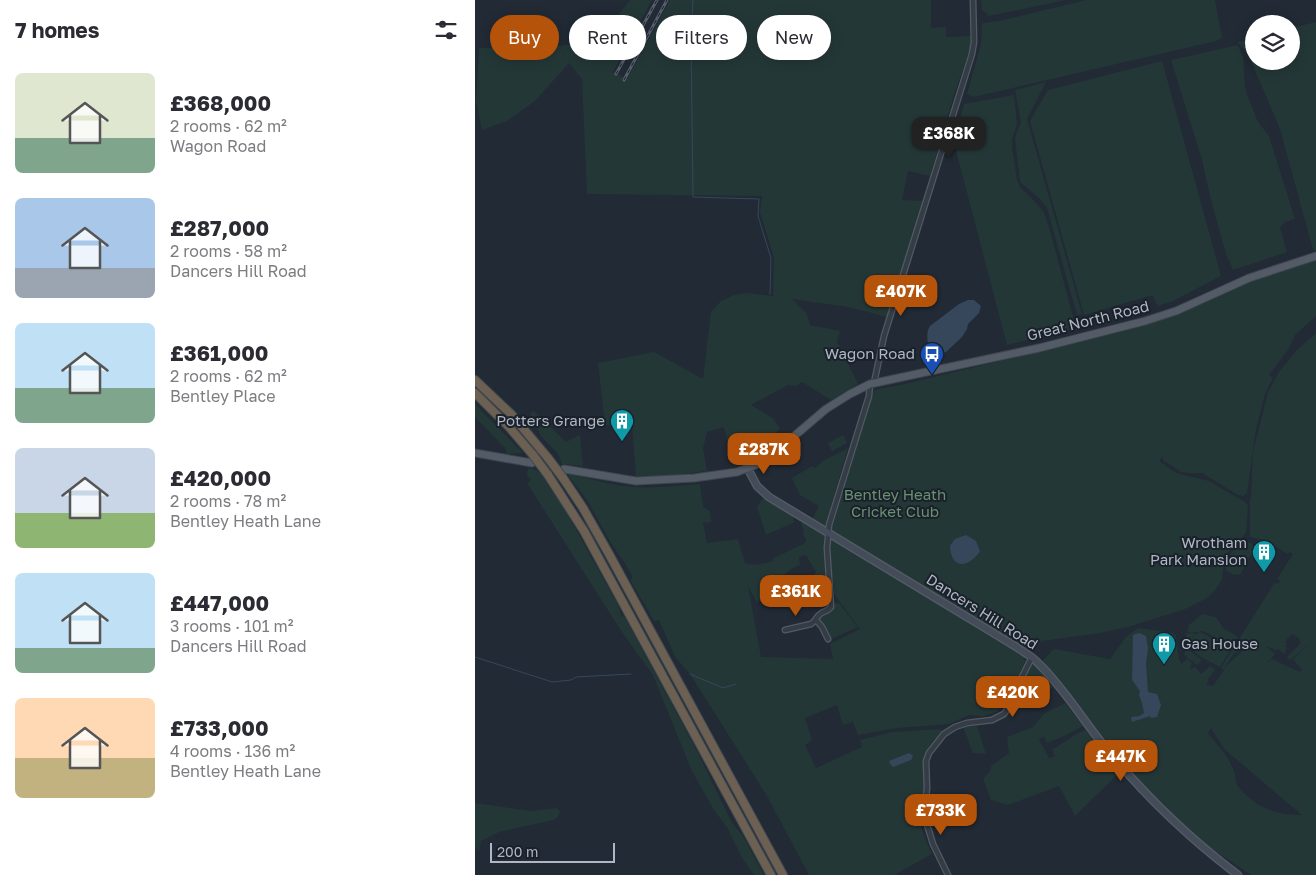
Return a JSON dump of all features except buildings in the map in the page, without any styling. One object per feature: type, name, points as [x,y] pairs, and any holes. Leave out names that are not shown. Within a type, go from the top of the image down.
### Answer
[{"type":"highway","points":[[475,380],[512,415],[548,458],[563,478],[596,531],[783,875]]},
{"type":"highway","points":[[475,393],[509,427],[532,459],[548,475],[585,531],[771,875]]},
{"type":"main road","name":"Great North Road","points":[[564,469],[627,480],[655,482],[710,477],[748,469],[773,456],[819,415],[836,403],[872,384],[1039,348],[1145,321],[1176,311],[1257,275],[1316,256]]},
{"type":"main road","points":[[475,453],[532,459]]},
{"type":"street","points":[[785,630],[811,624],[819,615],[830,609],[828,532],[840,486],[869,396],[884,336],[972,54],[974,37],[973,0]]},
{"type":"street","name":"Dancers Hill Road","points":[[748,469],[757,486],[764,494],[1032,657],[1049,674],[1102,744],[1135,783],[1169,816],[1239,875]]},
{"type":"street","points":[[816,620],[822,627],[827,639]]},
{"type":"street","points":[[948,875],[927,828],[924,815],[929,753],[944,734],[955,727],[967,723],[992,720],[1004,714],[1014,700],[1032,657]]},
{"type":"green space","points":[[630,0],[652,0],[644,15],[618,15]]},
{"type":"green space","points":[[670,0],[931,0],[931,28],[946,27],[946,37],[971,36],[971,46],[930,176],[908,171],[902,200],[923,201],[887,317],[848,307],[792,299],[807,314],[810,325],[840,331],[837,342],[858,384],[831,400],[802,382],[796,386],[788,385],[751,405],[773,418],[780,429],[773,434],[767,446],[769,450],[734,467],[724,427],[707,432],[703,448],[707,471],[667,476],[636,476],[632,426],[605,425],[598,363],[654,352],[703,379],[711,312],[721,301],[734,295],[746,293],[773,296],[774,258],[760,212],[762,196],[587,194],[582,79],[569,63],[535,101],[507,121],[482,130],[476,102],[479,48],[490,48],[490,60],[559,60],[559,46],[569,44],[569,60],[620,60],[613,72],[627,79],[637,60],[646,60],[646,44],[656,26],[656,60],[747,60],[747,15],[662,15]]},
{"type":"green space","points":[[981,0],[1066,0],[989,16],[982,10]]},
{"type":"green space","points":[[1086,0],[1215,0],[1222,38],[1216,41],[974,97],[967,94],[981,44],[982,23],[1000,21]]},
{"type":"green space","points":[[1316,22],[1316,250],[1313,250],[1280,129],[1255,70],[1300,70],[1300,26]]},
{"type":"green space","points":[[1245,40],[1245,51],[1237,42]]},
{"type":"green space","points":[[1238,45],[1243,57],[1245,87],[1248,97],[1258,122],[1269,136],[1295,219],[1285,222],[1280,227],[1287,252],[1233,270],[1226,254],[1202,160],[1171,60]]},
{"type":"green space","points":[[1162,61],[1221,276],[1171,302],[1158,306],[1153,296],[1149,296],[1084,315],[1030,121],[1048,90]]},
{"type":"green space","points":[[1046,82],[1027,119],[1082,314],[1077,315],[1047,208],[1039,198],[1020,182],[1015,138],[1021,122],[1015,90]]},
{"type":"green space","points":[[1014,95],[1017,124],[1012,139],[1012,147],[1017,180],[1020,187],[1044,212],[1076,328],[1007,345],[954,143],[964,104]]},
{"type":"green space","name":"Bentley Heath Cricket Club","points":[[1316,258],[1316,316],[1295,335],[1288,350],[1269,375],[1273,378],[1265,394],[1256,429],[1247,493],[1243,496],[1236,494],[1202,473],[1181,472],[1163,460],[1163,456],[1159,461],[1176,473],[1209,481],[1245,502],[1248,506],[1246,533],[1227,554],[1224,561],[1222,579],[1207,598],[1185,609],[1128,627],[1042,641],[1031,652],[831,531],[874,390],[1067,345],[1166,319],[1250,281]]},
{"type":"green space","points":[[1316,333],[1316,875],[1251,875],[1203,843],[1156,800],[1041,662],[1054,649],[1110,659],[1126,637],[1138,628],[1173,633],[1176,636],[1179,660],[1182,664],[1187,659],[1192,663],[1190,669],[1195,667],[1201,674],[1210,666],[1215,670],[1208,679],[1207,685],[1213,686],[1224,670],[1221,668],[1232,650],[1239,648],[1238,641],[1275,582],[1278,584],[1280,581],[1277,579],[1293,554],[1289,552],[1288,554],[1265,540],[1250,537],[1250,499],[1253,452],[1268,392],[1279,372],[1296,351]],"holes":[[[1292,634],[1298,637],[1301,643],[1287,657],[1290,660],[1309,644],[1293,659],[1302,670],[1300,672],[1272,659],[1267,663],[1275,654],[1266,646],[1278,649],[1284,654],[1287,648],[1285,641]],[[1243,639],[1250,644],[1224,668],[1234,653],[1239,652],[1243,647],[1240,641]],[[1211,728],[1224,749],[1302,815],[1275,812],[1258,804],[1244,793],[1236,783],[1234,771],[1229,760],[1208,733]]]},
{"type":"green space","points":[[475,404],[523,453],[507,454],[505,448],[475,417]]},
{"type":"green space","points":[[533,411],[566,442],[580,435],[583,466],[562,464],[558,454],[541,436],[530,414]]},
{"type":"green space","points":[[843,435],[847,443],[832,451],[828,443]]},
{"type":"green space","points":[[848,448],[825,527],[812,520],[819,506],[800,495],[792,478],[812,466],[815,468],[823,461]]},
{"type":"green space","points":[[528,468],[540,473],[565,510],[619,607],[621,617],[624,616],[698,753],[732,823],[743,836],[764,875],[754,875],[743,859],[728,829],[714,810],[692,771],[653,675],[622,632],[527,483],[531,480],[527,476]]},
{"type":"green space","points":[[567,474],[611,484],[638,487],[700,484],[703,507],[710,511],[711,522],[703,523],[707,543],[738,539],[745,563],[759,564],[773,561],[774,558],[805,543],[806,539],[801,524],[803,521],[825,533],[828,579],[820,582],[810,579],[816,572],[806,555],[799,557],[800,565],[791,569],[783,576],[771,575],[774,581],[765,586],[764,594],[757,603],[748,586],[761,657],[833,659],[830,644],[860,629],[834,594],[829,543],[831,537],[987,635],[1024,656],[1025,662],[1008,703],[996,712],[983,716],[969,715],[949,724],[897,728],[858,735],[852,720],[852,722],[843,725],[837,705],[805,718],[812,740],[805,745],[816,768],[862,747],[860,740],[892,732],[940,729],[942,732],[926,753],[924,764],[925,789],[920,813],[922,829],[932,854],[894,875],[809,875],[767,796],[690,674],[675,657],[659,620],[654,621],[631,581],[632,576],[626,565],[611,543],[587,500]]},
{"type":"green space","points":[[765,498],[795,516],[793,520],[795,522],[766,535],[757,507],[762,499]]},
{"type":"green space","points":[[1242,541],[1251,543],[1255,549],[1254,553],[1248,558],[1241,574],[1234,575],[1226,570],[1226,565],[1231,554]]},
{"type":"green space","points":[[838,602],[858,627],[829,640],[819,619],[821,616],[832,612],[834,605]]},
{"type":"green space","points":[[1202,614],[1216,617],[1223,628],[1238,637],[1230,641],[1220,640],[1203,631],[1191,633],[1187,631],[1189,625]]},
{"type":"green space","points":[[1200,632],[1216,640],[1229,642],[1231,649],[1220,667],[1197,654],[1189,645],[1186,633],[1196,634]]},
{"type":"green space","points":[[1184,641],[1190,651],[1202,660],[1197,665],[1184,655],[1185,651],[1181,642]]},
{"type":"green space","points":[[1032,663],[1037,665],[1053,687],[1028,700],[1019,689]]},
{"type":"green space","points":[[1065,703],[1083,726],[1047,743],[1044,737],[1039,739],[1049,758],[1055,756],[1052,750],[1086,730],[1120,772],[1075,816],[1059,786],[1008,805],[991,800],[983,779],[991,770],[991,766],[1009,753],[1007,737],[1033,727],[1044,714]]},
{"type":"green space","points":[[977,726],[986,754],[973,753],[963,727]]},
{"type":"green space","points":[[475,803],[532,811],[557,808],[560,812],[558,817],[553,820],[499,832],[481,841],[479,852],[475,846]]},
{"type":"water","points":[[968,300],[974,300],[981,306],[979,313],[968,324],[962,337],[946,352],[939,354],[930,352],[927,336],[930,326],[959,304]]},
{"type":"water","points":[[966,535],[976,541],[980,551],[971,561],[961,564],[957,563],[954,559],[950,546],[955,539]]},
{"type":"water","points":[[1139,633],[1146,636],[1148,648],[1146,664],[1148,692],[1157,694],[1161,705],[1157,717],[1151,718],[1150,716],[1132,722],[1131,717],[1140,716],[1144,713],[1139,695],[1140,691],[1132,680],[1133,635]]},
{"type":"water","points":[[909,753],[913,756],[911,760],[893,767],[890,764],[889,761]]},
{"type":"waterway","points":[[693,0],[691,39],[693,197],[759,199],[758,216],[771,258],[770,294]]},
{"type":"waterway","points":[[475,657],[552,682],[571,680],[576,677],[631,674]]},
{"type":"waterway","points":[[690,674],[723,688],[736,684]]},
{"type":"railway","points":[[616,74],[657,0]]},
{"type":"railway","points":[[624,80],[667,0]]},
{"type":"place","name":"Wagon Road","points":[[932,375]]},
{"type":"place","name":"Potters Grange","points":[[622,442]]},
{"type":"place","name":"Wrotham Park Mansion","points":[[1264,573]]},
{"type":"place","name":"Gas House","points":[[1164,665]]}]
